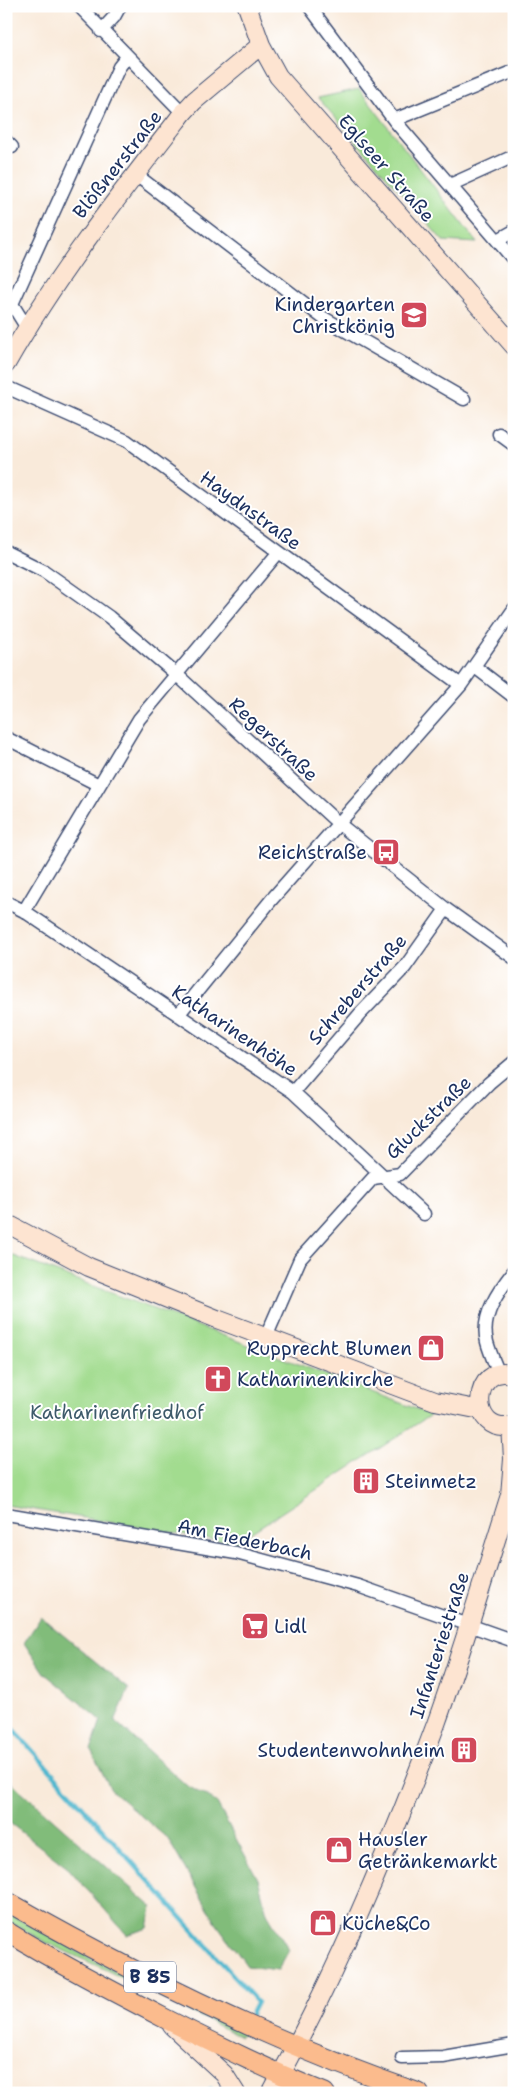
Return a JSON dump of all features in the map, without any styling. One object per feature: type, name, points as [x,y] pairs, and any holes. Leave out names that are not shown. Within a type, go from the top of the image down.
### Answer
[{"type":"main road","name":"B 85","points":[[6,1901],[64,1934],[236,2020],[289,2061],[325,2093]]},
{"type":"main road","name":"B 85","points":[[6,1931],[49,1958],[158,2015],[289,2061],[352,2070],[419,2093]]},
{"type":"street","points":[[79,6],[101,31],[183,113]]},
{"type":"street","points":[[101,31],[114,18],[120,6]]},
{"type":"street","name":"Eglseer Straße","points":[[247,6],[261,46],[278,76],[514,346]]},
{"type":"street","name":"Eglseer Straße","points":[[308,6],[394,120],[514,260]]},
{"type":"street","name":"Blößnerstraße","points":[[6,364],[81,245],[183,113],[261,46]]},
{"type":"street","name":"Blößnerstraße","points":[[27,328],[12,304],[119,67],[127,57]]},
{"type":"street","name":"Eglseer Straße","points":[[394,120],[514,71]]},
{"type":"street","name":"Eglseer Straße","points":[[450,185],[514,156]]},
{"type":"street","points":[[135,174],[322,317],[464,399]]},
{"type":"street","points":[[498,240],[514,231]]},
{"type":"street","name":"Haydnstraße","points":[[6,387],[127,442],[461,685]]},
{"type":"street","points":[[500,434],[514,446]]},
{"type":"street","name":"Regerstraße","points":[[6,552],[44,570],[109,616],[176,674],[338,823],[446,909],[514,958]]},
{"type":"street","points":[[24,911],[139,719],[278,553]]},
{"type":"street","points":[[178,1015],[272,899],[461,685],[514,610]]},
{"type":"street","points":[[475,667],[514,697]]},
{"type":"street","points":[[6,738],[99,786]]},
{"type":"street","name":"Katharinenhöhe","points":[[6,902],[24,911],[293,1092],[424,1214]]},
{"type":"street","name":"Schreberstraße","points":[[293,1092],[360,1014],[405,967],[446,909]]},
{"type":"street","name":"Gluckstraße","points":[[266,1337],[300,1259],[373,1178],[400,1174],[489,1083],[514,1062]]},
{"type":"street","points":[[6,1223],[89,1267],[266,1337],[427,1398],[481,1410]]},
{"type":"street","points":[[512,1426],[502,1427],[493,1424],[481,1410],[479,1401],[480,1392],[491,1378],[507,1375],[486,1339],[488,1315],[497,1293],[514,1271]]},
{"type":"street","name":"Infanteriestraße","points":[[272,2093],[349,1937],[405,1804],[436,1723],[510,1495],[513,1459],[512,1426]]},
{"type":"street","name":"Am Fiederbach","points":[[6,1514],[236,1553],[358,1586],[514,1641]]},
{"type":"street","points":[[158,2015],[224,2074],[236,2093]]},
{"type":"street","points":[[402,2058],[443,2057],[514,2046]]},
{"type":"green space","points":[[359,89],[477,243],[443,241],[318,98]]},
{"type":"green space","name":"Katharinenfriedhof","points":[[6,1253],[432,1414],[235,1543],[6,1505]]},
{"type":"green space","points":[[41,1617],[129,1689],[115,1721],[186,1785],[216,1802],[258,1879],[267,1913],[289,1950],[278,1970],[247,1966],[216,1923],[168,1839],[111,1790],[91,1750],[101,1720],[44,1673],[24,1643]]},
{"type":"green space","points":[[6,1768],[12,1783],[152,1907],[148,1928],[127,1935],[69,1869],[6,1820]]},
{"type":"green space","points":[[6,1912],[76,1951],[243,2034],[241,2037],[100,1967],[47,1943],[6,1920]]},
{"type":"waterway","points":[[6,1721],[257,2002],[251,2014]]},
{"type":"waterway","points":[[208,2093],[211,2089]]},
{"type":"place","name":"Kindergarten Christkönig","points":[[414,315]]},
{"type":"place","name":"Reichstraße","points":[[386,852]]},
{"type":"place","name":"Rupprecht Blumen","points":[[431,1348]]},
{"type":"place","name":"Katharinenkirche","points":[[218,1379]]},
{"type":"place","name":"Steinmetz","points":[[366,1481]]},
{"type":"place","name":"Lidl","points":[[255,1626]]},
{"type":"place","name":"Studentenwohnheim","points":[[464,1750]]},
{"type":"place","name":"Hausler Getränkemarkt","points":[[339,1850]]},
{"type":"place","name":"Küche&Co","points":[[323,1923]]}]
